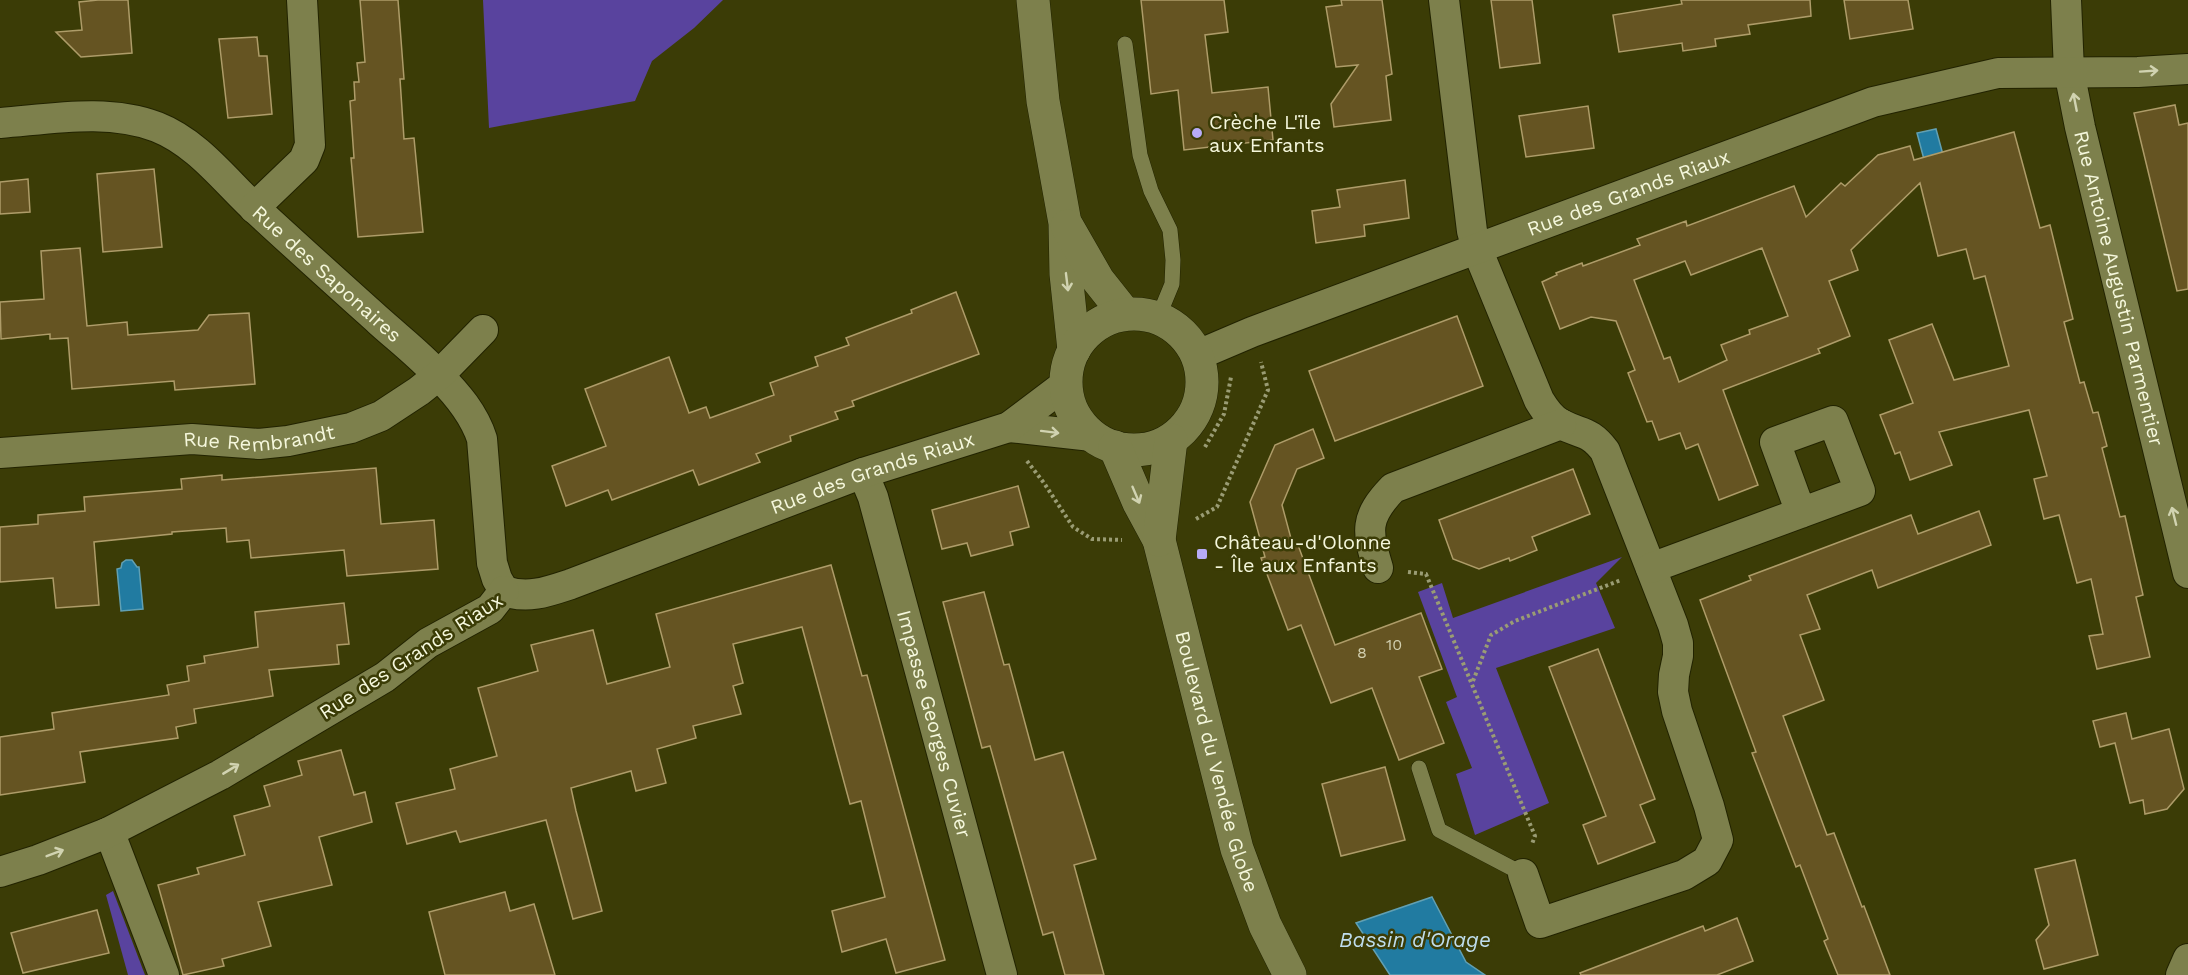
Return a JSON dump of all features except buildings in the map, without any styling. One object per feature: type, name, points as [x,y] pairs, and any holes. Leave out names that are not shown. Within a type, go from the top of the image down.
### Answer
[{"type":"main road","points":[[1033,0],[1043,101],[1065,223],[1066,274],[1074,350]]},
{"type":"main road","points":[[1065,223],[1098,280],[1125,314]]},
{"type":"main road","points":[[1125,314],[1142,314],[1158,318],[1175,327],[1188,339],[1198,355],[1203,374],[1202,393],[1197,411],[1186,427],[1186,446],[1134,450],[1104,442],[1078,421],[1069,404],[1066,384],[1068,366],[1074,350],[1087,333],[1104,320],[1125,314]]},
{"type":"main road","name":"Boulevard du Vendée Globe","points":[[1104,442],[1158,534],[1237,849],[1265,926],[1290,975]]},
{"type":"main road","name":"Boulevard du Vendée Globe","points":[[1158,534],[1186,446]]},
{"type":"street","points":[[254,208],[304,160],[310,145],[302,0]]},
{"type":"street","points":[[1444,0],[1472,231],[1477,249],[1539,400],[1548,414],[1561,424],[1596,439],[1605,451],[1674,626],[1678,656],[1673,692],[1718,840],[1707,861],[1684,875],[1540,923],[1523,874]]},
{"type":"street","name":"Rue Antoine Augustin Parmentier","points":[[2066,0],[2069,71],[2080,127],[2188,573]]},
{"type":"street","name":"Rue des Grands Riaux","points":[[1198,355],[1252,332],[1873,102],[1998,73],[2138,72],[2188,69]]},
{"type":"street","name":"Rue des Saponaires","points":[[0,123],[100,116],[157,127],[187,144],[254,208],[439,375],[467,407],[477,424],[482,439],[492,563],[504,591]]},
{"type":"street","name":"Rue Rembrandt","points":[[0,453],[192,439],[259,444],[297,440],[351,428],[381,416],[419,391],[439,375],[483,330]]},
{"type":"street","name":"Rue des Grands Riaux","points":[[0,872],[107,833],[220,776],[385,676],[428,643],[490,609],[504,591],[516,595],[534,596],[571,584],[863,473],[1009,427],[1066,384]]},
{"type":"street","points":[[1378,568],[1370,541],[1370,523],[1378,504],[1393,488],[1561,424]]},
{"type":"street","name":"Rue des Grands Riaux","points":[[1009,427],[1104,442]]},
{"type":"street","name":"Impasse Georges Cuvier","points":[[863,473],[873,497],[1002,975]]},
{"type":"street","points":[[1651,568],[1801,513]]},
{"type":"street","points":[[107,833],[114,844],[164,975]]},
{"type":"street","points":[[2181,975],[2188,959]]},
{"type":"lane","points":[[1125,44],[1140,155],[1151,191],[1170,230],[1173,260],[1172,284],[1158,318]]},
{"type":"lane","points":[[1419,768],[1439,830],[1523,874]]},
{"type":"path","points":[[1023,456],[1073,527],[1092,539],[1122,540],[1158,534],[1190,523],[1217,507],[1268,390],[1259,353]]},
{"type":"path","points":[[1186,446],[1211,439],[1224,414],[1232,373]]},
{"type":"path","points":[[1378,568],[1426,574],[1535,836],[1523,874]]},
{"type":"path","points":[[1472,681],[1491,635],[1515,621],[1651,568]]},
{"type":"shaded area","points":[[483,0],[723,0],[694,28],[652,61],[635,101],[489,128]]},
{"type":"shaded area","points":[[1622,557],[1596,583],[1615,628],[1496,668],[1549,803],[1475,835],[1456,774],[1472,768],[1446,702],[1457,697],[1418,592],[1442,583],[1453,618]]},
{"type":"shaded area","points":[[113,891],[145,975],[128,975],[106,895]]},
{"type":"water","points":[[1936,129],[1949,177],[1930,182],[1917,133]]},
{"type":"water","points":[[132,560],[139,567],[143,609],[121,611],[117,569],[121,568],[122,563]]},
{"type":"water","name":"Bassin d'Orage","points":[[1432,897],[1466,962],[1485,975],[1390,975],[1356,923]]},
{"type":"place","name":"Crèche L'ïle aux Enfants","points":[[1197,133]]},
{"type":"place","name":"Château-d'Olonne - Île aux Enfants","points":[[1202,554]]}]
